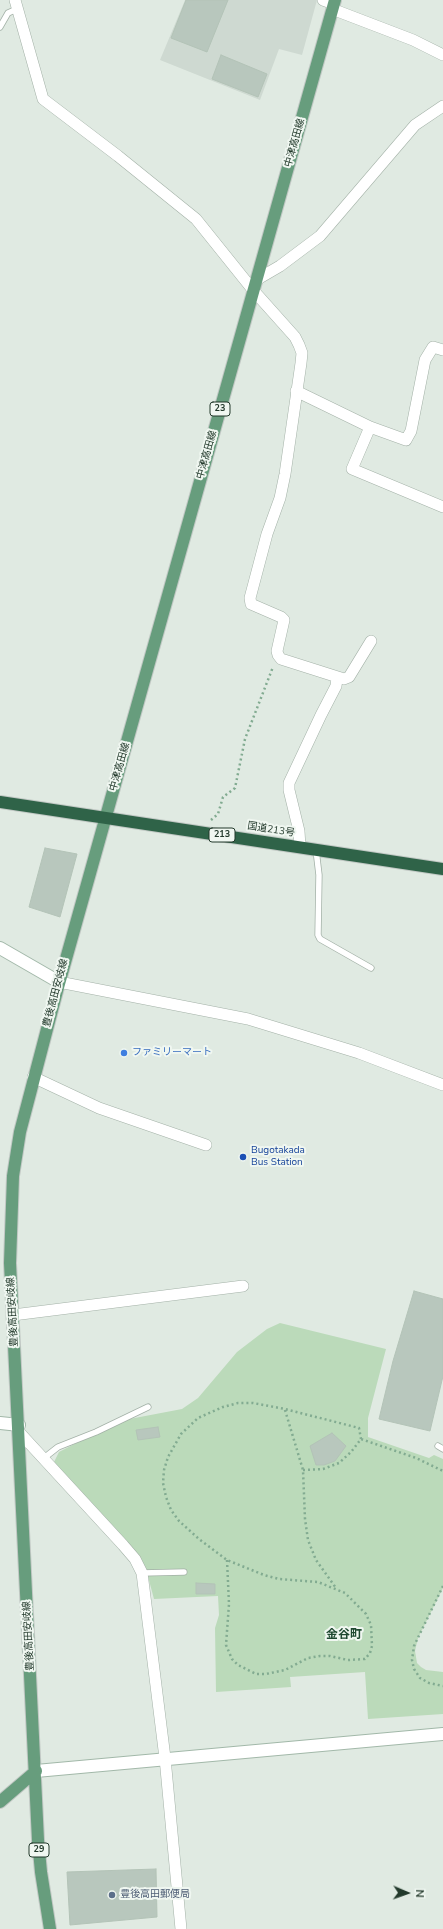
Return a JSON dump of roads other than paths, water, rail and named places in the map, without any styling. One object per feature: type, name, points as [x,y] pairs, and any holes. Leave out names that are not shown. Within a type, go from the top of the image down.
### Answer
[{"type":"highway","name":"国道213号","points":[[0,802],[443,869]]},
{"type":"main road","name":"中津高田線","points":[[105,817],[255,285],[331,3]]},
{"type":"main road","name":"豊後高田安岐線","points":[[36,1771],[10,1256],[13,1176],[20,1132],[33,1077],[105,817]]},
{"type":"main road","points":[[0,1802],[36,1771]]},
{"type":"main road","name":"29","points":[[36,1771],[41,1872],[50,1929]]},
{"type":"street","points":[[331,3],[443,55]]},
{"type":"street","points":[[16,5],[43,99],[124,160],[196,219],[255,285],[295,337],[299,345],[302,354],[285,474],[280,498],[267,534],[250,598],[251,604],[281,617],[284,620],[277,651],[278,655],[281,659],[344,679],[348,677],[371,641]]},
{"type":"street","points":[[255,285],[320,236],[415,125],[443,106]]},
{"type":"street","points":[[296,391],[370,427],[406,440],[411,431],[425,360],[433,347],[443,350]]},
{"type":"street","points":[[370,427],[352,469],[443,507]]},
{"type":"street","points":[[300,847],[299,831],[289,790],[290,783],[336,686],[337,678]]},
{"type":"street","points":[[0,948],[59,982],[248,1019],[359,1053],[443,1085]]},
{"type":"street","points":[[33,1077],[99,1108],[206,1145]]},
{"type":"street","points":[[13,1315],[243,1286]]},
{"type":"street","points":[[0,1423],[19,1428],[44,1458],[124,1545],[135,1559],[142,1573],[165,1758],[180,1929]]},
{"type":"street","points":[[36,1771],[165,1758],[443,1734]]},
{"type":"lane","points":[[0,27],[8,13],[16,5]]},
{"type":"lane","points":[[316,849],[319,875],[318,935],[320,939],[371,968]]},
{"type":"lane","points":[[44,1458],[58,1447],[96,1432],[148,1407]]},
{"type":"lane","points":[[142,1573],[184,1572]]},
{"type":"place","name":"ファミリーマート","points":[[124,1053]]},
{"type":"place","name":"Bugotakada Bus Station","points":[[243,1157]]},
{"type":"place","name":"豊後高田郵便局","points":[[112,1895]]},
{"type":"district","name":"金谷町","points":[[344,1635]]}]
